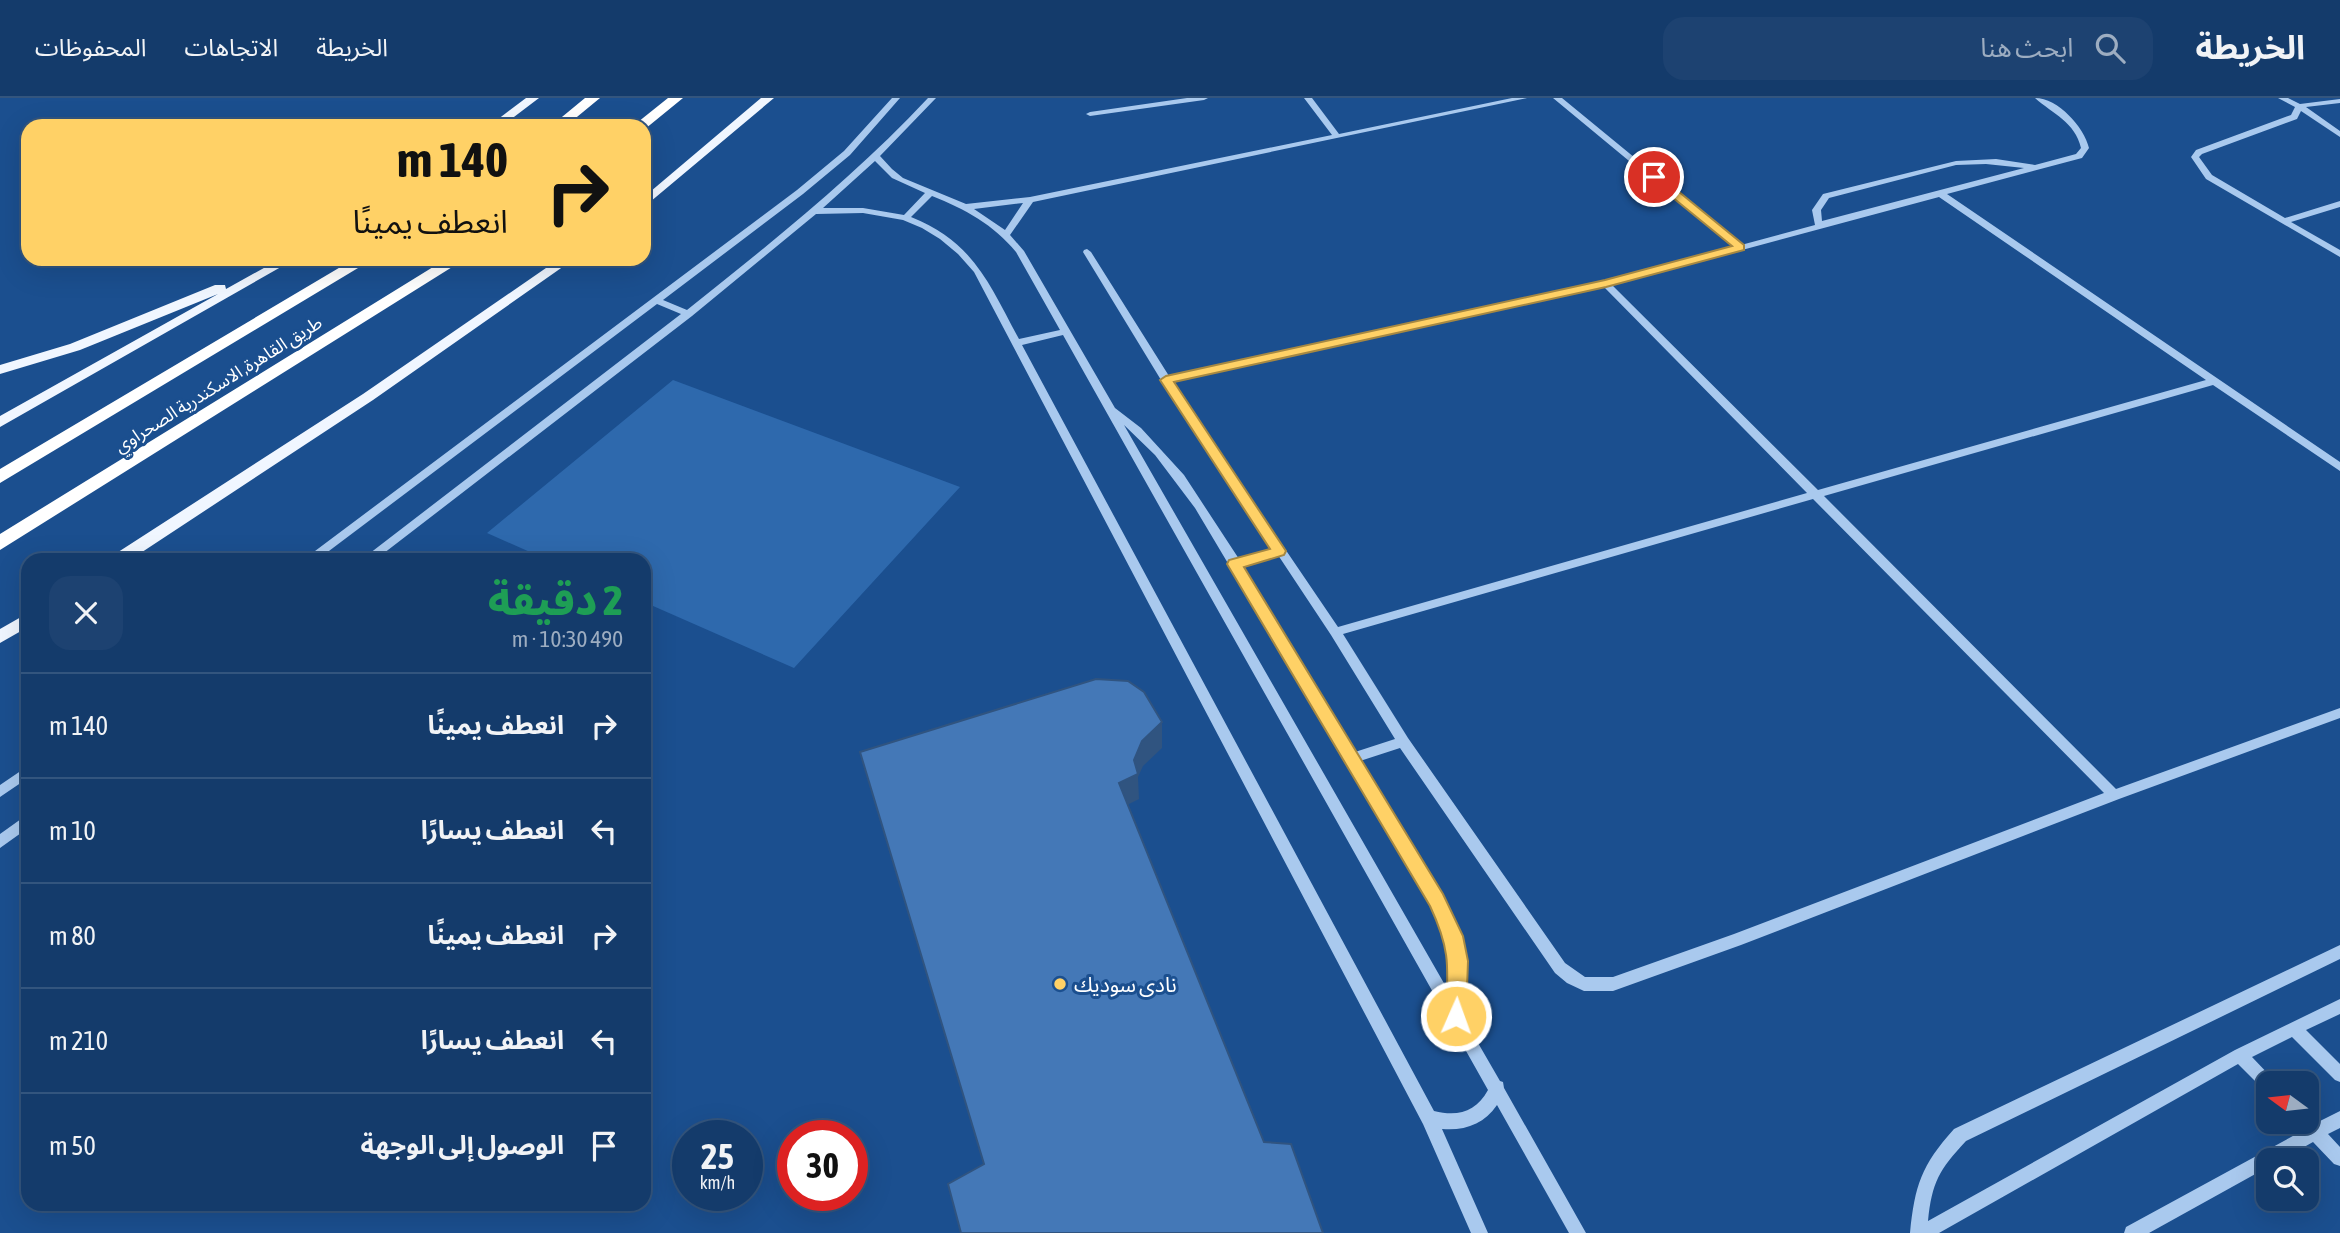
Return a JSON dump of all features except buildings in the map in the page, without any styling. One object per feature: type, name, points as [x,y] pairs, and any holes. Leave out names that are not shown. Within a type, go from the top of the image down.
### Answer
[{"type":"highway","points":[[567,119],[593,98]]},
{"type":"highway","points":[[649,119],[676,98]]},
{"type":"highway","name":"طريق القاهرة, الاسكندرية الصحراوي","points":[[0,477],[353,266]]},
{"type":"highway","name":"طريق القاهرة, الاسكندرية الصحراوي","points":[[0,543],[446,266]]},
{"type":"main road","points":[[504,119],[533,98]]},
{"type":"main road","points":[[651,197],[768,98]]},
{"type":"main road","points":[[0,370],[75,347],[273,266]]},
{"type":"main road","points":[[0,422],[276,266]]},
{"type":"main road","points":[[129,553],[368,397],[558,266]]},
{"type":"main road","points":[[0,637],[21,624]]},
{"type":"street","points":[[318,553],[658,301],[834,165],[896,98]]},
{"type":"street","points":[[376,553],[689,314],[815,211],[877,158],[932,98]]},
{"type":"street","points":[[1090,114],[1204,98]]},
{"type":"street","points":[[1308,98],[1337,137]]},
{"type":"street","points":[[965,207],[1030,200],[1523,98]]},
{"type":"street","points":[[1557,98],[1740,247]]},
{"type":"street","points":[[1166,380],[1606,284],[2079,156],[2085,148],[2084,137],[2070,121],[2039,98]]},
{"type":"street","points":[[2282,98],[2299,106],[2340,135]]},
{"type":"street","points":[[2299,106],[2340,101]]},
{"type":"street","points":[[2299,106],[2294,117],[2199,152],[2195,157],[2209,177],[2340,254]]},
{"type":"street","points":[[877,158],[888,173],[965,207],[1007,233],[1067,331],[1578,1233]]},
{"type":"street","points":[[1820,226],[1815,215],[1818,204],[1826,196],[1833,194],[1978,159],[2038,169]]},
{"type":"street","points":[[907,217],[931,192]]},
{"type":"street","points":[[1941,194],[2340,467]]},
{"type":"street","points":[[1007,233],[1030,200]]},
{"type":"street","points":[[2284,220],[2340,204]]},
{"type":"street","points":[[815,211],[855,208],[907,217],[938,232],[962,251],[978,271],[1429,1118],[1480,1233]]},
{"type":"street","points":[[1087,252],[1166,380],[1335,632],[1404,742],[1560,968],[1572,978],[1597,985],[1613,984],[1736,940],[2114,795],[2340,713]]},
{"type":"street","points":[[1606,284],[2114,795]]},
{"type":"street","points":[[658,301],[689,314]]},
{"type":"street","points":[[1016,343],[1067,331]]},
{"type":"street","points":[[1335,632],[2214,381]]},
{"type":"street","points":[[1110,409],[1136,426],[1161,454],[1235,564],[1436,900],[1453,936],[1458,961],[1456,1016]]},
{"type":"street","points":[[1235,564],[1279,551]]},
{"type":"street","points":[[1353,758],[1404,742]]},
{"type":"street","points":[[0,792],[21,776]]},
{"type":"street","points":[[0,842],[21,826]]},
{"type":"street","points":[[1918,1233],[1925,1180],[1939,1158],[1960,1135],[2340,952]]},
{"type":"street","points":[[1923,1233],[2240,1055],[2340,1006]]},
{"type":"street","points":[[2294,1028],[2340,1075]]},
{"type":"street","points":[[2240,1055],[2256,1072]]},
{"type":"street","points":[[1429,1118],[1444,1122],[1473,1119],[1485,1111],[1497,1087]]},
{"type":"street","points":[[2319,1124],[2340,1119]]},
{"type":"street","points":[[2132,1233],[2297,1134]]},
{"type":"street","points":[[2316,1134],[2340,1158]]},
{"type":"shaded area","points":[[673,380],[960,487],[794,668],[651,605],[651,553],[532,553],[487,533]]},
{"type":"place","name":"نادى سوديك","points":[[1060,984]]},
{"type":"route","points":[[1456,1016],[1458,961],[1453,936],[1436,900],[1235,564],[1279,551],[1193,417],[1166,380],[1606,284],[1740,247],[1654,177]]}]
